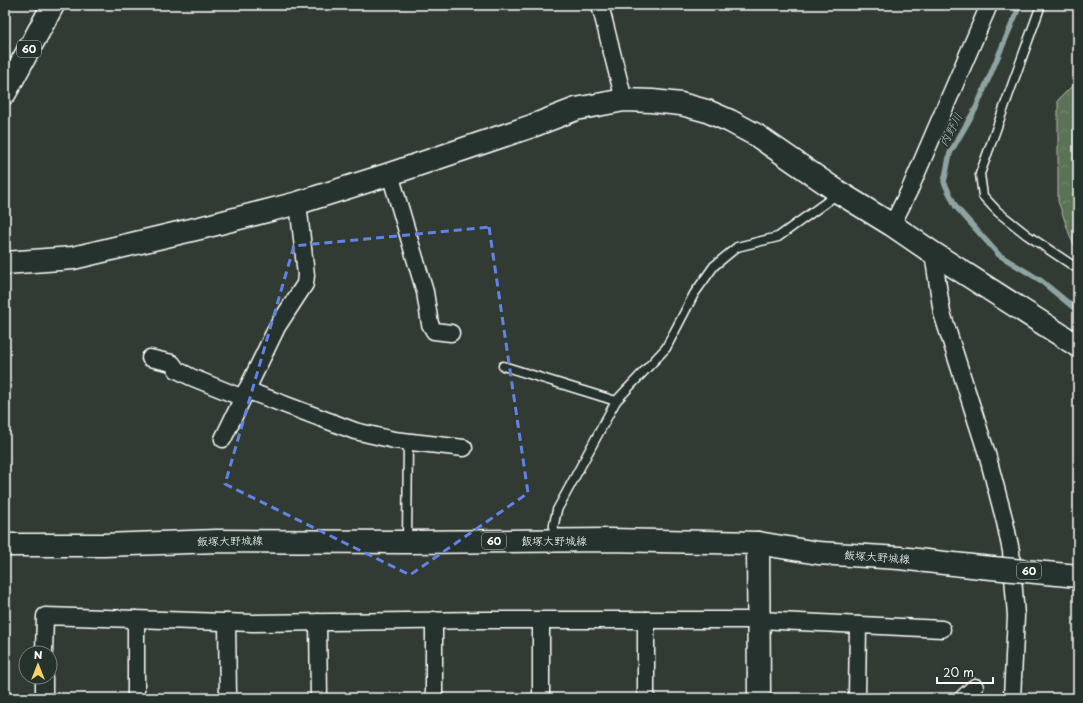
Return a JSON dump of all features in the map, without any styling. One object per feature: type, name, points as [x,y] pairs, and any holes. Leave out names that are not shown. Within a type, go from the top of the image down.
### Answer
[{"type":"street","name":"60","points":[[5,93],[53,5]]},
{"type":"street","points":[[600,5],[624,100]]},
{"type":"street","points":[[892,224],[913,182],[989,5]]},
{"type":"street","points":[[5,263],[73,258],[298,203],[390,174],[532,126],[576,109],[624,100],[652,101],[681,104],[707,111],[756,134],[840,193],[892,224],[933,253],[1078,346]]},
{"type":"street","points":[[390,174],[425,292],[430,324],[434,331],[451,332]]},
{"type":"street","points":[[223,439],[276,327],[305,284],[306,275],[298,203]]},
{"type":"street","points":[[933,253],[942,313],[987,454],[1011,551],[1016,616],[1012,698]]},
{"type":"street","points":[[150,358],[172,363],[177,370],[191,377],[355,431],[394,440],[464,448]]},
{"type":"street","name":"飯塚大野城線","points":[[5,545],[104,545],[217,541],[552,541],[758,543],[818,553],[899,558],[1078,576]]},
{"type":"street","points":[[758,543],[759,698]]},
{"type":"street","points":[[44,645],[45,616],[227,622],[434,620],[758,620],[942,629]]},
{"type":"street","points":[[136,619],[136,698]]},
{"type":"street","points":[[434,620],[434,698]]},
{"type":"street","points":[[540,620],[541,698]]},
{"type":"street","points":[[646,620],[646,698]]},
{"type":"street","points":[[227,622],[228,698]]},
{"type":"street","points":[[318,622],[319,698]]},
{"type":"street","points":[[857,698],[858,625]]},
{"type":"street","points":[[44,685],[44,698]]},
{"type":"street","points":[[962,698],[975,687]]},
{"type":"lane","points":[[1041,5],[987,152],[980,174],[981,182],[983,196],[998,212],[1027,235],[1078,269]]},
{"type":"lane","points":[[552,541],[557,510],[616,401],[666,348],[694,294],[714,266],[738,247],[778,237],[840,193]]},
{"type":"lane","points":[[503,366],[616,401]]},
{"type":"lane","points":[[407,542],[408,442]]},
{"type":"highlighted area","points":[[489,227],[528,493],[410,575],[225,484],[294,246]]},
{"type":"green space","points":[[1078,80],[1078,251],[1071,239],[1058,201],[1058,100]]},
{"type":"waterway","name":"内野川","points":[[1020,5],[976,108],[950,153],[944,182],[956,207],[999,255],[1040,280],[1078,311]]}]
